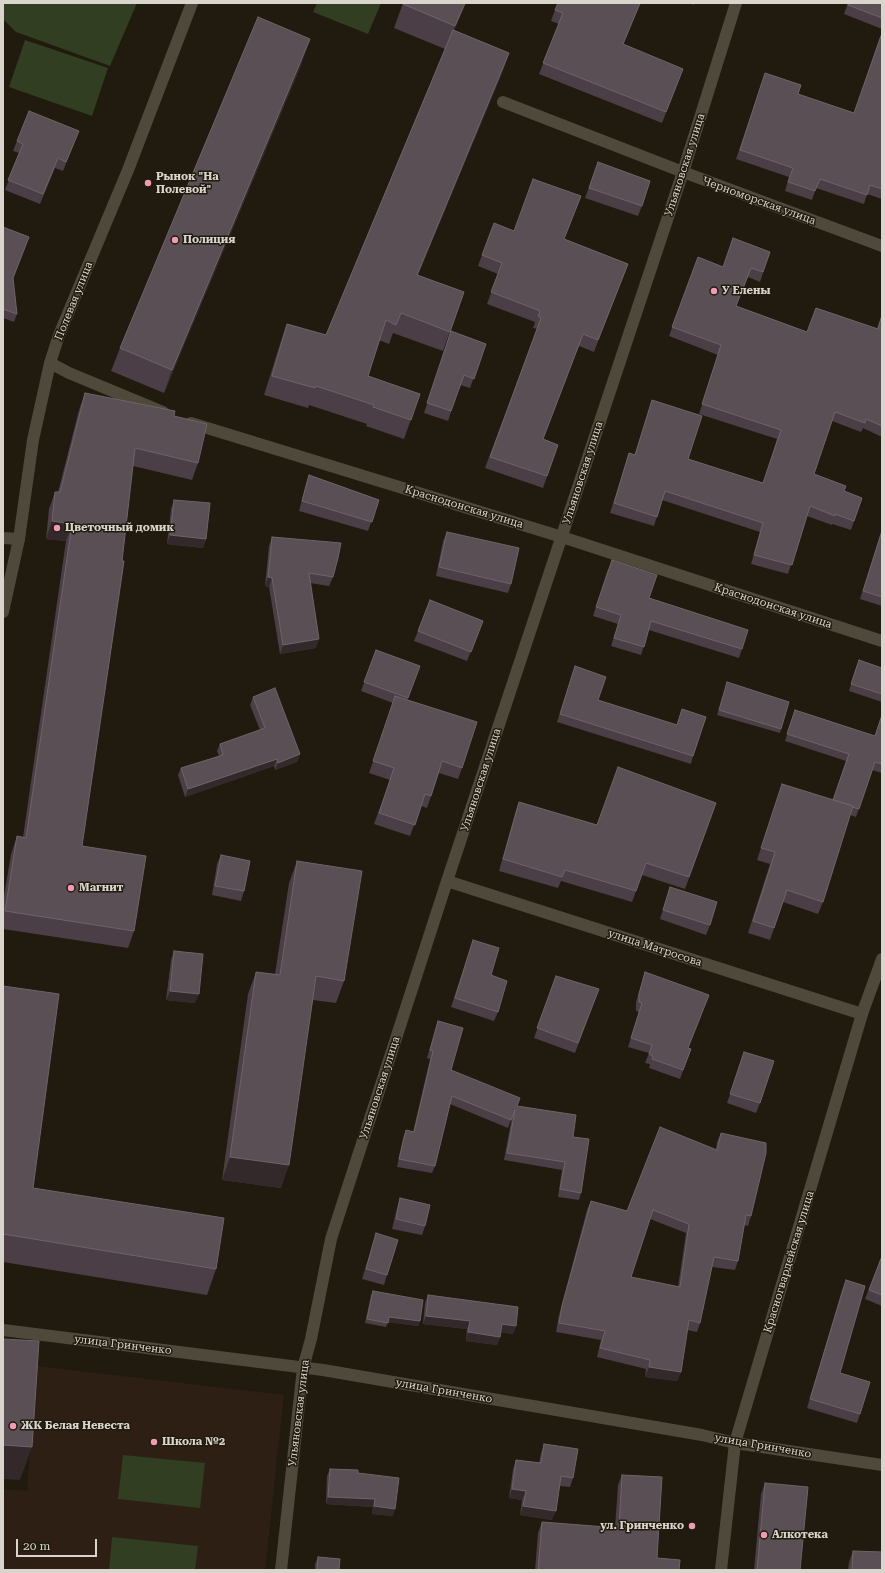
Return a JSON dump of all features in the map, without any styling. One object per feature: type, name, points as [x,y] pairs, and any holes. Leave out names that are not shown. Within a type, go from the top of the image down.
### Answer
[{"type":"street","name":"Полевая улица","points":[[3,612],[19,539],[33,440],[50,363],[59,335],[128,170],[192,3]]},
{"type":"street","name":"Ульяновская улица","points":[[281,1570],[303,1368],[311,1339],[331,1239],[447,881],[683,172],[736,3]]},
{"type":"street","name":"Черноморская улица","points":[[503,102],[683,172],[882,246]]},
{"type":"street","name":"Краснодонская улица","points":[[50,363],[69,373],[179,419],[562,538],[882,641]]},
{"type":"street","points":[[3,538],[19,539]]},
{"type":"street","name":"улица Матросова","points":[[447,881],[862,1014]]},
{"type":"street","name":"Красногвардейская улица","points":[[721,1570],[735,1443],[862,1014],[882,959]]},
{"type":"street","name":"улица Гринченко","points":[[3,1330],[303,1368],[694,1433],[735,1443],[882,1464]]},
{"type":"shaded area","name":"Школа №2","points":[[36,1366],[284,1395],[265,1570],[3,1570],[3,1489],[27,1491]]},
{"type":"green space","points":[[3,3],[137,3],[110,66],[16,32],[3,19]]},
{"type":"green space","points":[[317,3],[381,3],[368,34],[313,12]]},
{"type":"green space","points":[[25,40],[108,68],[92,116],[9,87]]},
{"type":"green space","points":[[123,1455],[205,1463],[200,1508],[118,1499]]},
{"type":"green space","points":[[112,1537],[198,1546],[195,1570],[109,1570]]},
{"type":"building","points":[[403,3],[465,3],[455,26]]},
{"type":"building","points":[[558,3],[640,3],[623,44],[683,69],[666,112],[543,63],[563,13],[555,10]]},
{"type":"building","points":[[848,3],[882,3],[882,18],[848,5]]},
{"type":"building","points":[[258,17],[310,39],[172,370],[120,348]]},
{"type":"building","points":[[453,30],[509,53],[417,275],[464,292],[450,332],[401,313],[396,325],[386,320],[368,376],[420,394],[411,420],[373,407],[374,405],[316,386],[315,388],[272,376],[287,324],[326,335]]},
{"type":"building","points":[[882,33],[882,189],[870,185],[867,195],[820,179],[815,191],[788,182],[793,168],[740,150],[765,73],[801,85],[798,94],[854,113]]},
{"type":"building","points":[[29,111],[79,131],[66,162],[58,158],[43,194],[8,180],[23,144],[17,141]]},
{"type":"building","points":[[598,162],[650,181],[642,206],[589,188]]},
{"type":"building","points":[[533,179],[581,196],[564,239],[628,264],[598,340],[583,334],[543,439],[558,445],[547,476],[490,457],[541,318],[538,316],[540,311],[491,292],[502,263],[482,255],[494,223],[514,231]]},
{"type":"building","points":[[3,227],[29,237],[13,278],[17,314],[3,309]]},
{"type":"building","points":[[733,238],[770,252],[763,272],[751,268],[736,306],[807,332],[816,308],[878,329],[882,315],[882,426],[866,419],[865,423],[835,412],[814,474],[846,486],[844,491],[862,498],[854,521],[835,514],[835,516],[810,506],[792,565],[754,555],[763,523],[665,491],[657,517],[614,503],[629,453],[635,455],[652,400],[702,416],[688,459],[763,483],[781,430],[702,404],[721,345],[672,327],[698,257],[723,267]]},
{"type":"building","points":[[451,331],[486,344],[474,379],[464,375],[451,411],[427,403]]},
{"type":"building","points":[[85,393],[175,411],[174,416],[207,424],[198,463],[135,448],[122,561],[124,561],[82,846],[146,856],[134,931],[5,911],[17,836],[26,838],[72,524],[52,521],[55,492],[60,492]]},
{"type":"building","points":[[309,475],[379,500],[372,522],[302,501]]},
{"type":"building","points":[[174,500],[210,503],[206,539],[170,535]]},
{"type":"building","points":[[882,531],[882,597],[863,591]]},
{"type":"building","points":[[447,532],[519,548],[511,584],[439,567]]},
{"type":"building","points":[[272,537],[341,543],[333,577],[309,573],[319,639],[283,645],[272,578],[268,577]]},
{"type":"building","points":[[612,560],[657,575],[649,598],[748,630],[742,649],[651,621],[644,647],[614,638],[621,615],[596,607]]},
{"type":"building","points":[[430,600],[483,621],[471,652],[418,631]]},
{"type":"building","points":[[376,650],[420,666],[408,698],[364,682]]},
{"type":"building","points":[[859,660],[882,668],[882,694],[851,684]]},
{"type":"building","points":[[575,666],[606,677],[598,700],[677,725],[682,709],[706,717],[693,756],[560,714]]},
{"type":"building","points":[[727,682],[789,702],[781,729],[719,710]]},
{"type":"building","points":[[275,688],[300,754],[278,763],[277,759],[188,789],[181,768],[223,755],[220,744],[265,728],[253,697]]},
{"type":"building","points":[[395,696],[477,722],[462,768],[442,761],[431,796],[425,794],[415,825],[379,813],[394,768],[373,761]]},
{"type":"building","points":[[795,710],[875,736],[882,715],[882,764],[875,762],[859,809],[833,800],[849,754],[787,734]]},
{"type":"building","points":[[618,767],[716,803],[689,877],[646,863],[636,891],[565,870],[562,877],[503,859],[519,802],[597,825]]},
{"type":"building","points":[[782,784],[853,806],[823,902],[787,890],[774,928],[753,921],[775,852],[761,848]]},
{"type":"building","points":[[221,855],[250,861],[244,891],[215,886]]},
{"type":"building","points":[[297,861],[362,871],[344,981],[316,976],[289,1165],[230,1157],[256,972],[280,975]]},
{"type":"building","points":[[670,887],[717,902],[710,925],[663,910]]},
{"type":"building","points":[[473,940],[499,948],[491,975],[507,981],[498,1012],[455,998]]},
{"type":"building","points":[[174,951],[203,954],[199,994],[170,991]]},
{"type":"building","points":[[645,972],[709,995],[688,1048],[691,1049],[683,1070],[652,1059],[653,1056],[649,1054],[652,1045],[631,1038],[642,1003],[639,1002],[639,994]]},
{"type":"building","points":[[556,976],[599,989],[578,1043],[537,1028]]},
{"type":"building","points":[[3,986],[59,994],[33,1188],[224,1218],[216,1269],[3,1234]]},
{"type":"building","points":[[438,1021],[463,1028],[451,1070],[520,1098],[517,1106],[576,1115],[573,1137],[589,1139],[581,1193],[560,1189],[565,1162],[507,1153],[515,1110],[511,1120],[452,1096],[435,1166],[399,1159],[406,1130],[414,1132],[433,1051],[430,1050]]},
{"type":"building","points":[[744,1052],[774,1061],[760,1103],[730,1094]]},
{"type":"building","points":[[660,1127],[717,1150],[721,1133],[766,1143],[766,1153],[751,1216],[746,1215],[738,1261],[714,1257],[700,1323],[689,1320],[681,1372],[649,1367],[650,1360],[600,1348],[605,1331],[559,1323],[562,1306],[591,1201],[627,1211]],"holes":[[[653,1210],[689,1224],[680,1287],[631,1277]]]},
{"type":"building","points":[[400,1198],[430,1205],[425,1226],[396,1219]]},
{"type":"building","points":[[376,1233],[398,1240],[387,1275],[366,1269]]},
{"type":"building","points":[[882,1256],[882,1295],[869,1290]]},
{"type":"building","points":[[846,1280],[865,1286],[840,1373],[870,1382],[860,1414],[810,1399]]},
{"type":"building","points":[[373,1291],[423,1300],[420,1321],[389,1317],[388,1323],[367,1319]]},
{"type":"building","points":[[428,1295],[518,1307],[516,1326],[502,1324],[500,1337],[468,1332],[470,1321],[426,1316]]},
{"type":"building","points":[[3,1339],[39,1341],[32,1447],[3,1445]]},
{"type":"building","points":[[544,1444],[578,1449],[573,1478],[561,1476],[556,1511],[523,1506],[526,1491],[512,1489],[516,1460],[541,1463]]},
{"type":"building","points":[[330,1469],[358,1470],[358,1473],[399,1478],[395,1509],[374,1506],[375,1499],[328,1497]]},
{"type":"building","points":[[622,1475],[662,1477],[657,1558],[680,1560],[679,1570],[538,1570],[542,1522],[619,1528]]},
{"type":"building","points":[[765,1483],[808,1487],[800,1570],[757,1570]]},
{"type":"building","points":[[853,1551],[882,1552],[882,1570],[852,1570]]},
{"type":"building","points":[[318,1557],[340,1559],[339,1570],[317,1570]]},
{"type":"place","name":"Рынок \"На Полевой\"","points":[[148,183]]},
{"type":"place","name":"Полиция","points":[[175,240]]},
{"type":"place","name":"У Елены","points":[[714,291]]},
{"type":"place","name":"Цветочный домик","points":[[57,528]]},
{"type":"place","name":"Магнит","points":[[71,888]]},
{"type":"place","name":"ЖК Белая Невеста","points":[[13,1426]]},
{"type":"place","name":"Школа №2","points":[[154,1442]]},
{"type":"place","name":"ул. Гринченко","points":[[692,1526]]},
{"type":"place","name":"Алкотека","points":[[764,1535]]}]
